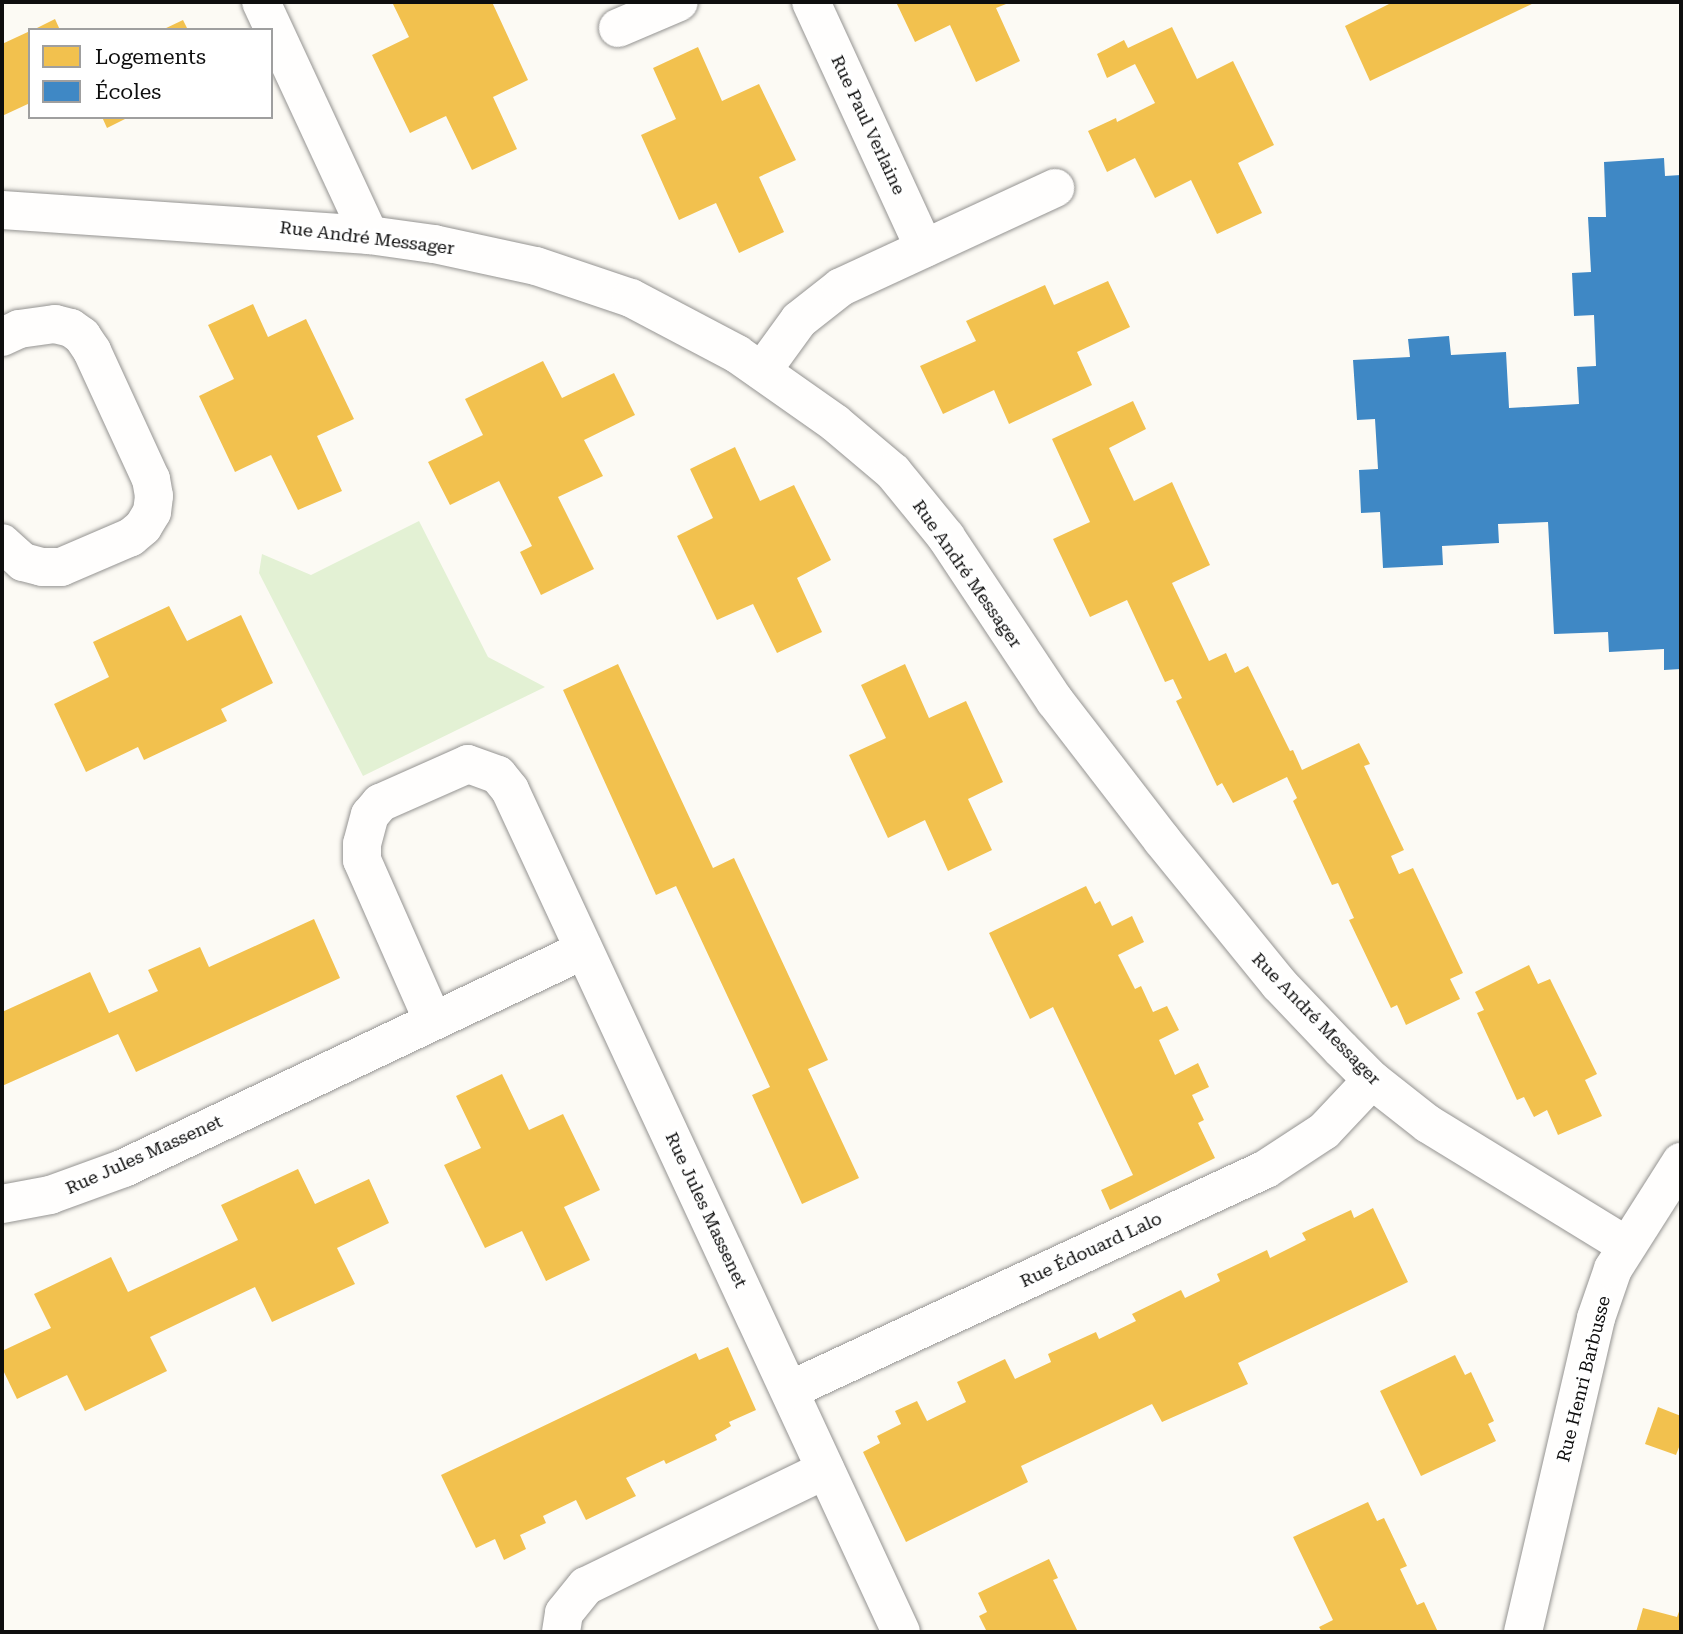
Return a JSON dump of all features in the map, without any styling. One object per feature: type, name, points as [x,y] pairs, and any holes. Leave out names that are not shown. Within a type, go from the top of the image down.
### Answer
[{"type":"street","points":[[261,2],[369,234]]},
{"type":"street","points":[[618,29],[679,2]]},
{"type":"street","name":"Rue Paul Verlaine","points":[[811,2],[924,248]]},
{"type":"street","points":[[762,371],[785,338],[817,303],[842,287],[1055,188]]},
{"type":"street","name":"Rue André Messager","points":[[2,210],[369,234],[488,255],[585,282],[668,315],[762,371],[865,446],[910,491],[946,537],[1055,701],[1162,840],[1279,984],[1372,1080],[1428,1124],[1627,1246]]},
{"type":"street","points":[[2,337],[28,327],[55,324],[71,328],[82,336],[92,351],[151,479],[154,496],[152,512],[143,527],[131,537],[61,566],[42,567],[23,562],[2,543]]},
{"type":"street","name":"Rue Jules Massenet","points":[[433,1021],[362,860],[362,844],[370,815],[380,803],[468,764],[498,775],[510,790],[901,1632]]},
{"type":"street","name":"Rue Jules Massenet","points":[[2,1204],[50,1195],[124,1168],[584,950]]},
{"type":"street","name":"Rue Édouard Lalo","points":[[790,1390],[1266,1169],[1324,1130],[1372,1080]]},
{"type":"street","name":"Rue Henri Barbusse","points":[[1527,1626],[1596,1318],[1613,1269],[1681,1162]]},
{"type":"street","points":[[561,1632],[564,1613],[586,1586],[825,1470]]},
{"type":"green space","points":[[419,521],[488,657],[545,687],[363,776],[259,573],[262,554],[311,575]]},
{"type":"building: Logements","points":[[392,2],[492,2],[528,80],[493,97],[517,149],[472,170],[446,116],[410,133],[372,55],[409,37]]},
{"type":"building: Logements","points":[[896,2],[1011,2],[996,8],[1020,61],[976,82],[950,25],[915,42]]},
{"type":"building: Logements","points":[[1393,2],[1536,2],[1370,81],[1345,26]]},
{"type":"building: Logements","points":[[55,19],[59,28],[37,28]]},
{"type":"building: Logements","points":[[183,20],[187,28],[166,28]]},
{"type":"building: Logements","points":[[1172,27],[1197,79],[1233,61],[1274,145],[1238,163],[1262,213],[1217,234],[1191,180],[1155,198],[1135,158],[1107,172],[1088,131],[1116,118],[1117,122],[1155,103],[1135,64],[1107,78],[1097,54],[1124,40],[1128,48]]},
{"type":"building: Logements","points":[[28,32],[28,104],[2,116],[2,44]]},
{"type":"building: Logements","points":[[698,47],[722,101],[759,84],[796,160],[759,177],[784,232],[739,253],[716,203],[679,220],[641,135],[676,119],[653,68]]},
{"type":"building: Logements","points":[[103,119],[125,119],[107,128]]},
{"type":"building: Logements","points":[[1108,281],[1130,327],[1077,352],[1092,385],[1009,424],[994,390],[943,414],[920,366],[976,341],[966,321],[1045,285],[1054,305]]},
{"type":"building: Logements","points":[[253,304],[268,337],[306,319],[354,419],[317,436],[342,491],[298,510],[271,455],[235,472],[199,396],[234,379],[208,325]]},
{"type":"building: Logements","points":[[543,361],[562,398],[614,373],[635,415],[584,440],[603,476],[558,497],[594,569],[541,595],[520,552],[532,546],[499,481],[450,505],[428,462],[483,435],[465,399]]},
{"type":"building: Logements","points":[[1133,401],[1146,429],[1109,448],[1134,501],[1172,482],[1210,565],[1172,583],[1209,661],[1226,653],[1235,673],[1248,666],[1302,770],[1359,743],[1370,764],[1364,766],[1404,850],[1391,856],[1399,874],[1413,868],[1463,973],[1450,979],[1460,999],[1406,1025],[1397,1005],[1391,1008],[1349,920],[1354,918],[1338,883],[1332,885],[1293,801],[1297,798],[1287,777],[1233,803],[1222,783],[1217,786],[1176,701],[1182,698],[1173,679],[1165,682],[1127,600],[1090,617],[1053,539],[1090,522],[1052,439]]},
{"type":"building: Logements","points":[[735,447],[760,501],[794,485],[831,560],[797,578],[822,632],[777,653],[753,604],[717,620],[677,536],[713,518],[690,469]]},
{"type":"building: Logements","points":[[169,606],[187,641],[241,615],[273,683],[221,709],[227,721],[144,760],[138,747],[86,772],[54,704],[109,677],[93,642]]},
{"type":"building: Logements","points":[[618,664],[713,868],[734,858],[828,1060],[808,1069],[859,1178],[802,1204],[752,1095],[770,1087],[676,886],[656,895],[563,690]]},
{"type":"building: Logements","points":[[905,664],[929,718],[966,701],[1003,782],[968,799],[992,850],[948,871],[925,820],[888,838],[849,755],[886,738],[861,685]]},
{"type":"building: Logements","points":[[1086,886],[1095,904],[1100,901],[1112,926],[1132,916],[1144,942],[1118,955],[1135,989],[1141,986],[1153,1012],[1167,1006],[1179,1030],[1159,1040],[1175,1075],[1198,1063],[1209,1087],[1192,1095],[1204,1120],[1198,1123],[1215,1158],[1110,1210],[1101,1190],[1133,1175],[1053,1007],[1030,1019],[989,933]]},
{"type":"building: Logements","points":[[314,919],[340,978],[136,1072],[118,1034],[2,1086],[2,1012],[90,972],[109,1013],[158,991],[148,970],[200,947],[209,967]]},
{"type":"building: Logements","points":[[1529,965],[1538,984],[1550,979],[1597,1074],[1585,1080],[1602,1116],[1558,1135],[1547,1110],[1534,1117],[1524,1097],[1517,1100],[1477,1013],[1484,1010],[1475,992]]},
{"type":"building: Logements","points":[[502,1074],[529,1130],[563,1114],[600,1190],[564,1207],[590,1260],[546,1281],[522,1231],[485,1248],[444,1165],[481,1148],[456,1096]]},
{"type":"building: Logements","points":[[298,1169],[315,1204],[369,1179],[389,1223],[337,1248],[355,1284],[272,1322],[255,1287],[150,1337],[167,1371],[85,1411],[67,1375],[17,1399],[2,1368],[2,1351],[51,1328],[34,1294],[111,1257],[128,1292],[238,1240],[221,1205]]},
{"type":"building: Logements","points":[[1373,1208],[1408,1282],[1238,1363],[1248,1384],[1162,1422],[1152,1404],[1021,1466],[1028,1482],[906,1542],[863,1452],[880,1443],[877,1436],[901,1424],[895,1411],[917,1401],[927,1421],[966,1402],[957,1382],[1005,1359],[1015,1379],[1051,1362],[1048,1354],[1096,1332],[1099,1339],[1136,1321],[1132,1314],[1181,1290],[1185,1298],[1220,1281],[1217,1274],[1267,1250],[1270,1258],[1306,1240],[1302,1233],[1351,1210],[1354,1218]]},
{"type":"building: Logements","points":[[728,1347],[756,1410],[729,1422],[731,1426],[715,1435],[717,1440],[666,1464],[664,1460],[626,1478],[636,1496],[586,1520],[576,1500],[543,1516],[546,1523],[520,1535],[526,1549],[504,1560],[495,1539],[476,1548],[441,1475],[696,1353],[699,1360]]},
{"type":"building: Logements","points":[[1455,1355],[1465,1375],[1471,1372],[1494,1421],[1488,1424],[1496,1441],[1421,1476],[1380,1391]]},
{"type":"building: Logements","points":[[1658,1407],[1681,1416],[1681,1442],[1676,1455],[1645,1444]]},
{"type":"building: Logements","points":[[1368,1502],[1377,1521],[1384,1518],[1407,1566],[1400,1569],[1417,1605],[1424,1602],[1438,1632],[1322,1632],[1319,1627],[1333,1620],[1293,1537]]},
{"type":"building: Logements","points":[[1049,1559],[1058,1578],[1053,1580],[1078,1632],[987,1632],[979,1616],[987,1612],[978,1593]]},
{"type":"building: Logements","points":[[1681,1606],[1681,1632],[1636,1632],[1643,1608],[1677,1617]]},
{"type":"building: Écoles","points":[[1664,158],[1665,176],[1681,175],[1681,669],[1664,670],[1664,649],[1609,652],[1608,632],[1554,634],[1548,522],[1498,524],[1499,543],[1442,546],[1443,565],[1383,568],[1380,512],[1361,513],[1359,470],[1378,469],[1375,419],[1357,420],[1353,360],[1410,357],[1408,339],[1449,336],[1451,355],[1506,352],[1509,408],[1579,404],[1577,367],[1596,366],[1594,315],[1574,316],[1572,273],[1591,272],[1588,217],[1606,217],[1604,162]]}]
